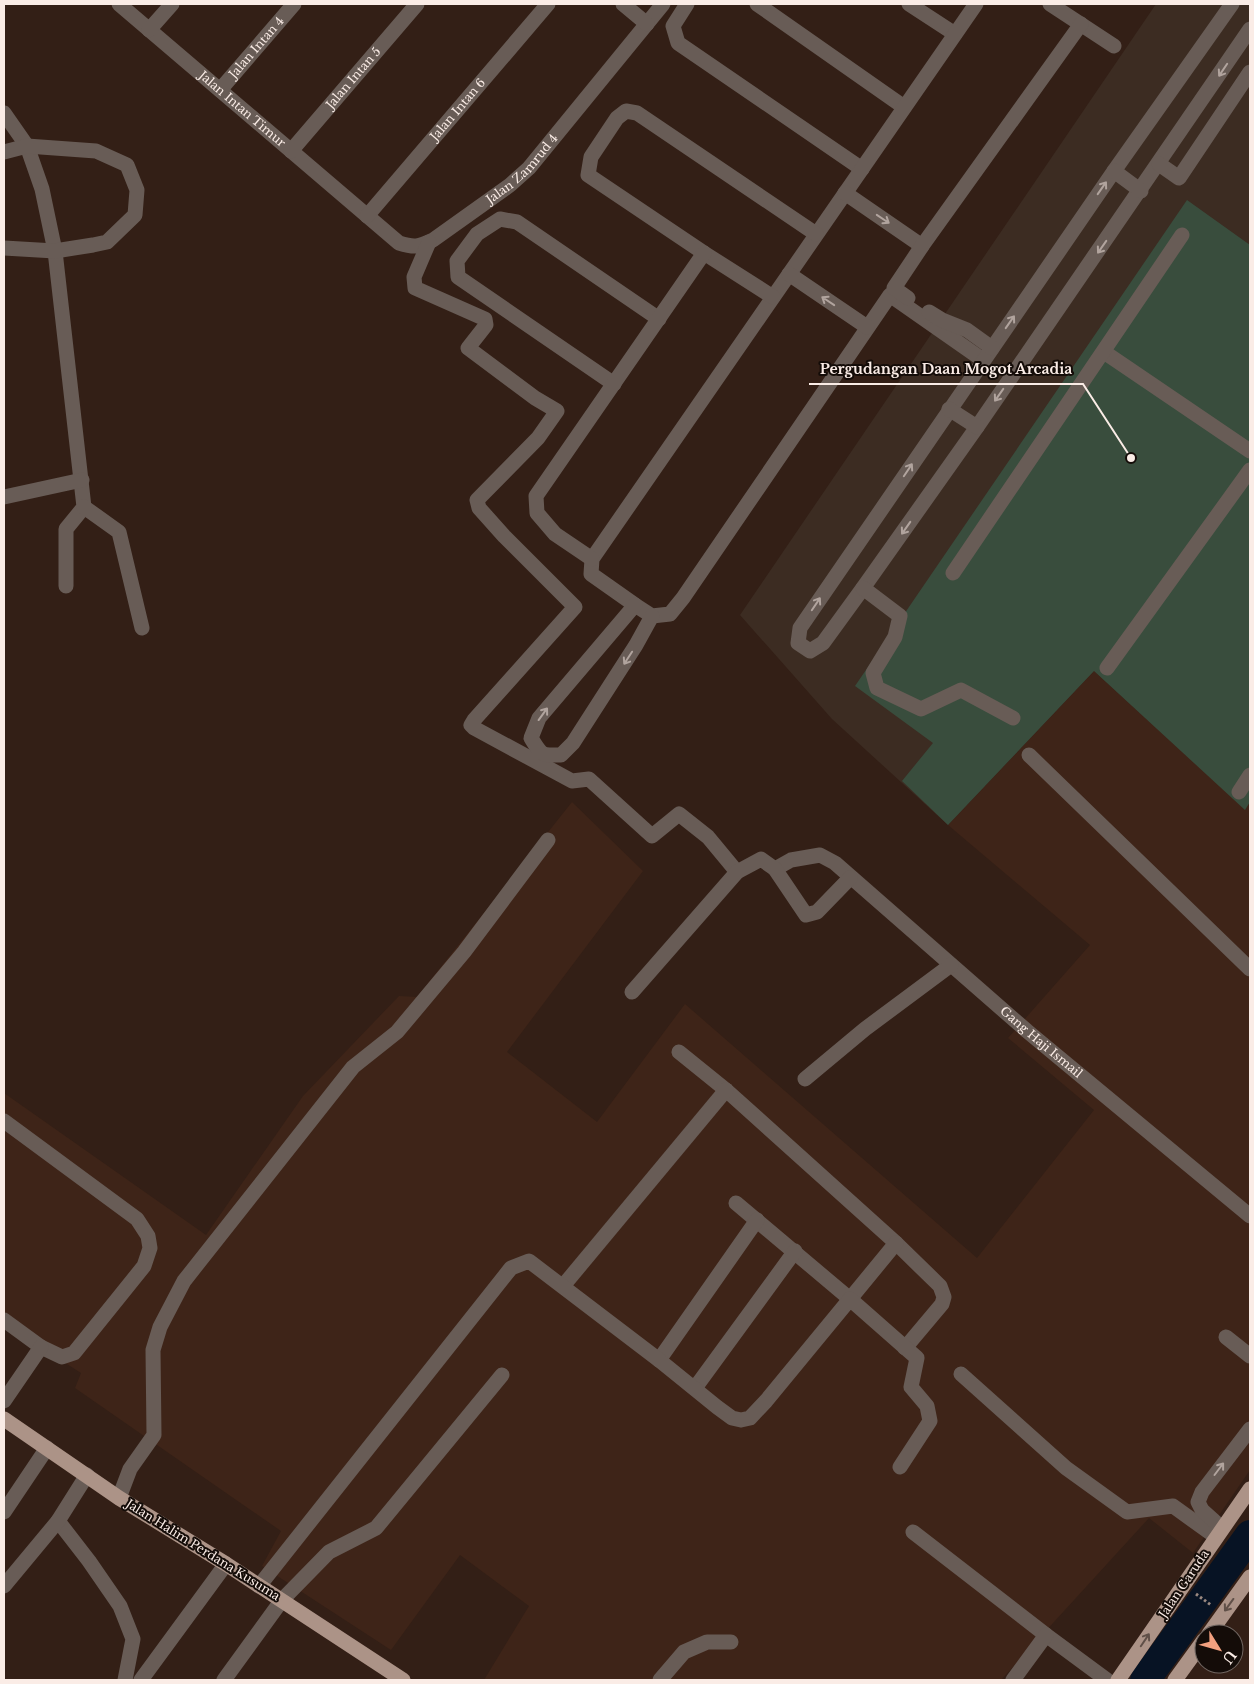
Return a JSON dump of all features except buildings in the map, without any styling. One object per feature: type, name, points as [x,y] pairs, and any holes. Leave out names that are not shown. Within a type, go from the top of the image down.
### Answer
[{"type":"main road","name":"Jalan Halim Perdana Kusuma","points":[[4,1420],[119,1498],[226,1564],[403,1680]]},
{"type":"main road","name":"Jalan Garuda","points":[[1118,1680],[1250,1489]]},
{"type":"main road","points":[[1216,1624],[1250,1577]]},
{"type":"main road","points":[[1175,1680],[1194,1654]]},
{"type":"street","name":"Jalan Intan Timur","points":[[119,4],[367,216]]},
{"type":"street","points":[[150,30],[172,4]]},
{"type":"street","name":"Jalan Intan 4","points":[[220,90],[294,4]]},
{"type":"street","name":"Jalan Intan 5","points":[[291,151],[417,4]]},
{"type":"street","name":"Jalan Intan 6","points":[[367,216],[548,4]]},
{"type":"street","points":[[623,4],[647,24]]},
{"type":"street","name":"Jalan Zamrud 4","points":[[367,216],[399,243],[412,247],[429,242],[510,185],[528,168],[663,4]]},
{"type":"street","points":[[687,4],[673,26],[678,43],[862,169]]},
{"type":"street","points":[[757,4],[904,107]]},
{"type":"street","points":[[909,4],[955,34]]},
{"type":"street","points":[[976,4],[592,559],[591,574],[652,616],[670,614],[683,598],[890,295],[922,312],[987,354]]},
{"type":"street","points":[[1050,4],[1114,46]]},
{"type":"street","points":[[1232,4],[987,354],[800,628],[798,643],[810,651],[823,643],[977,427],[1159,164],[1245,50],[1250,29]]},
{"type":"street","points":[[922,312],[894,288],[1081,24]]},
{"type":"street","points":[[1159,164],[1179,178],[1250,72]]},
{"type":"street","points":[[773,297],[704,253],[588,174],[591,157],[617,118],[626,110],[637,113],[816,234]]},
{"type":"street","points":[[4,113],[27,146],[42,189],[55,251],[84,507],[66,529],[66,586]]},
{"type":"street","points":[[4,152],[27,146],[96,151],[127,165],[137,190],[135,215],[107,242],[55,251],[4,248]]},
{"type":"street","points":[[1114,171],[1140,191]]},
{"type":"street","points":[[845,193],[922,246]]},
{"type":"street","points":[[614,384],[458,277],[457,261],[477,234],[500,218],[517,222],[659,319]]},
{"type":"street","points":[[953,573],[1182,236]]},
{"type":"street","points":[[429,242],[414,277],[415,288],[485,319],[486,325],[468,348],[535,398],[557,411],[538,438],[477,500],[479,508],[504,536],[575,607],[471,724],[474,728],[572,781],[589,779],[652,836],[679,814],[708,837],[737,872]]},
{"type":"street","points":[[592,559],[555,534],[538,513],[536,496],[704,253]]},
{"type":"street","points":[[789,274],[867,328]]},
{"type":"street","points":[[1104,352],[1250,451]]},
{"type":"street","points":[[949,409],[977,427]]},
{"type":"street","points":[[1107,668],[1250,470]]},
{"type":"street","points":[[4,498],[82,480]]},
{"type":"street","points":[[84,507],[119,532],[142,628]]},
{"type":"street","points":[[863,588],[900,616],[895,637],[873,673],[876,688],[921,709],[961,690],[1013,718]]},
{"type":"street","points":[[635,605],[539,718],[531,738],[539,752],[544,755],[561,755],[573,743],[636,645],[652,616]]},
{"type":"street","points":[[1029,755],[1250,969]]},
{"type":"street","points":[[1239,792],[1250,774]]},
{"type":"street","points":[[119,1498],[130,1469],[154,1435],[153,1350],[160,1327],[184,1281],[353,1067],[397,1032],[464,952],[548,840]]},
{"type":"street","name":"Gang Haji Ismail","points":[[775,869],[791,860],[820,855],[835,863],[1027,1031],[1250,1216]]},
{"type":"street","points":[[632,992],[737,872],[761,859],[775,869],[806,915],[817,912],[850,878]]},
{"type":"street","points":[[805,1079],[865,1029],[951,965]]},
{"type":"street","points":[[679,1052],[726,1090],[896,1243],[940,1286],[944,1297],[942,1304],[906,1348]]},
{"type":"street","points":[[563,1286],[726,1090]]},
{"type":"street","points":[[4,1121],[137,1219],[148,1236],[150,1248],[144,1266],[74,1353],[62,1357],[41,1347],[4,1320]]},
{"type":"street","points":[[736,1203],[795,1251],[917,1358],[911,1387],[927,1406],[930,1421],[900,1467]]},
{"type":"street","points":[[659,1360],[757,1220]]},
{"type":"street","points":[[259,1586],[511,1268],[529,1261],[732,1418],[741,1420],[750,1418],[766,1401],[896,1243]]},
{"type":"street","points":[[695,1388],[795,1251]]},
{"type":"street","points":[[1226,1337],[1250,1356]]},
{"type":"street","points":[[4,1401],[41,1347]]},
{"type":"street","points":[[961,1374],[1066,1468],[1127,1512],[1173,1506],[1219,1532]]},
{"type":"street","points":[[224,1680],[282,1600],[329,1552],[376,1528],[502,1375]]},
{"type":"street","points":[[1219,1532],[1198,1502],[1202,1492],[1250,1429]]},
{"type":"street","points":[[4,1512],[47,1448]]},
{"type":"street","points":[[4,1586],[58,1521],[87,1475]]},
{"type":"street","points":[[58,1521],[120,1606],[133,1638],[124,1680]]},
{"type":"street","points":[[913,1532],[1107,1680]]},
{"type":"street","points":[[141,1680],[226,1564]]},
{"type":"street","points":[[1012,1680],[1046,1635]]},
{"type":"street","points":[[660,1680],[684,1652],[706,1642],[731,1642]]},
{"type":"path","points":[[1192,1591],[1214,1608]]},
{"type":"shaded area","points":[[1156,4],[1250,4],[1250,802],[1245,810],[1094,671],[948,825],[832,719],[740,615]]},
{"type":"shaded area","points":[[1094,671],[1245,809],[1250,802],[1250,1470],[1193,1553],[1149,1518],[1001,1680],[484,1680],[529,1606],[460,1555],[391,1650],[262,1566],[281,1531],[75,1388],[81,1373],[4,1324],[4,1093],[206,1235],[303,1096],[399,996],[417,997],[572,802],[643,871],[507,1052],[597,1122],[685,1004],[977,1258],[1094,1110],[1008,1038],[1090,945],[948,825]]},
{"type":"green space","points":[[1187,200],[1250,245],[1250,802],[1245,810],[1094,671],[948,825],[902,781],[933,743],[855,686]]},
{"type":"waterway","points":[[1145,1680],[1250,1535]]},
{"type":"place","name":"Pergudangan Daan Mogot Arcadia","points":[[1131,458]]}]
